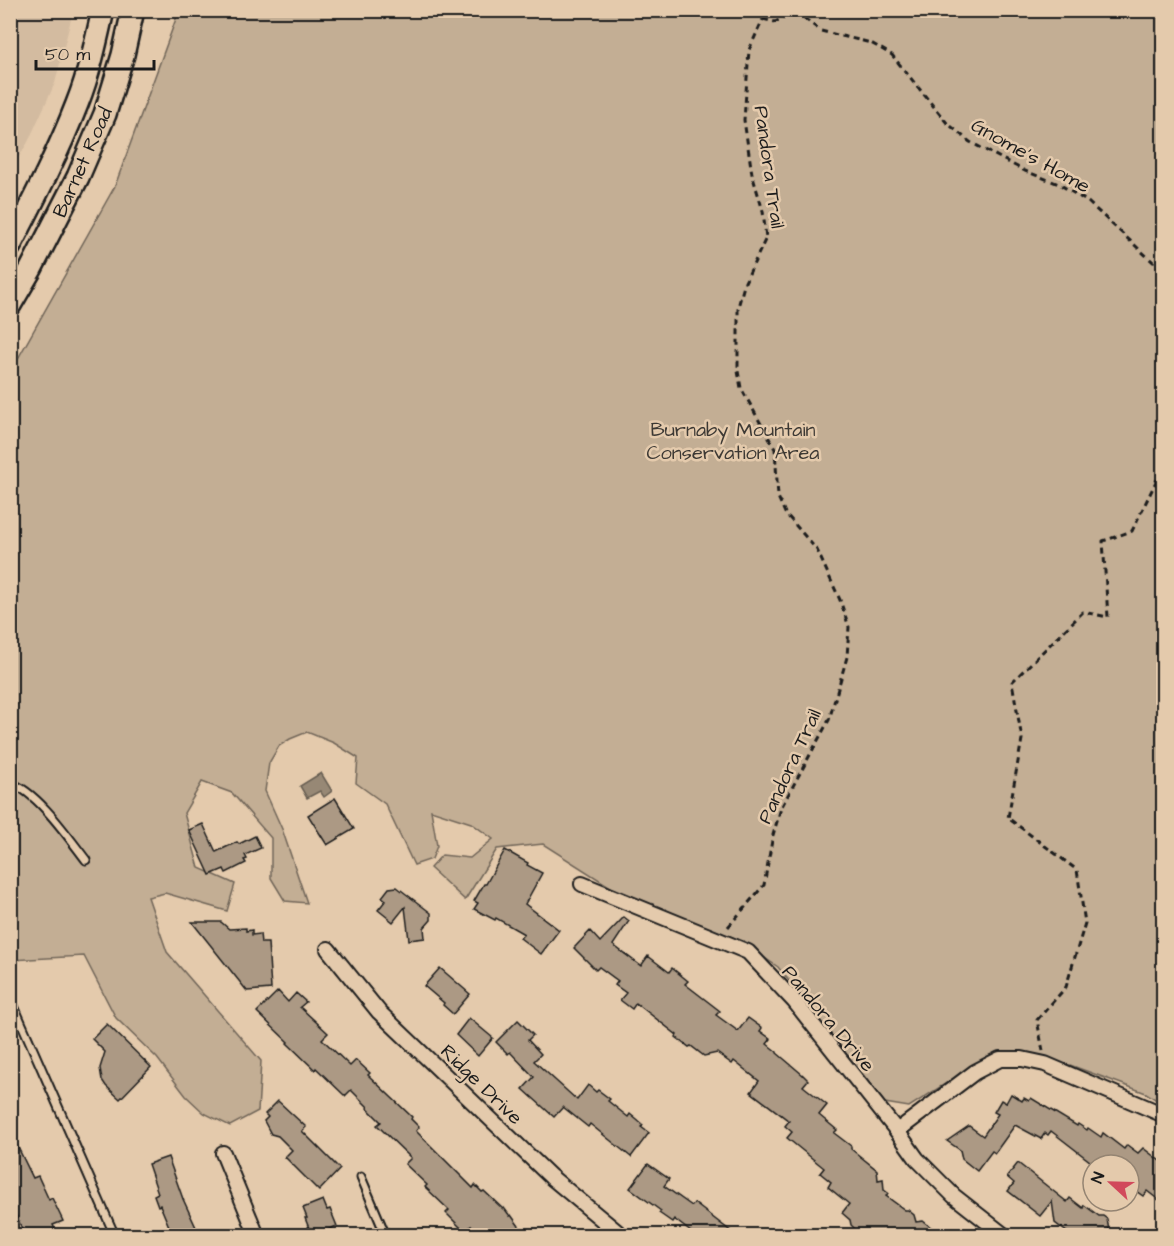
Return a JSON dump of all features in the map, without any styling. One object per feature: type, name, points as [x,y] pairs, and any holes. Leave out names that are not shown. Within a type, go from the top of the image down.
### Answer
[{"type":"main road","name":"Barnet Road","points":[[10,246],[51,165],[78,102],[96,45],[103,10]]},
{"type":"main road","name":"Barnet Road","points":[[10,305],[78,177],[105,114],[123,55],[133,10]]},
{"type":"street","name":"Pandora Drive","points":[[582,884],[748,952],[794,1001],[935,1179],[1005,1236]]},
{"type":"street","name":"Ridge Drive","points":[[328,949],[379,1012],[551,1177],[622,1236]]},
{"type":"street","points":[[897,1131],[975,1072],[1000,1059],[1022,1059],[1045,1064],[1164,1114]]},
{"type":"street","points":[[223,1153],[256,1236]]},
{"type":"lane","points":[[10,783],[18,785],[40,804],[86,860]]},
{"type":"lane","points":[[10,997],[115,1236]]},
{"type":"lane","points":[[361,1177],[386,1236]]},
{"type":"path","points":[[757,10],[763,19],[775,22],[797,11]]},
{"type":"path","name":"Gnome's Home","points":[[797,11],[820,31],[871,43],[892,55],[947,123],[970,142],[1025,171],[1059,184],[1088,202],[1164,272]]},
{"type":"path","name":"Pandora Trail","points":[[717,940],[764,885],[773,835],[781,808],[829,720],[847,657],[849,627],[840,600],[817,550],[785,513],[778,497],[775,449],[741,388],[738,371],[738,307],[745,282],[766,238],[763,211],[752,174],[744,120],[750,50],[763,19]]},
{"type":"path","points":[[1045,1064],[1037,1020],[1066,987],[1085,923],[1077,870],[1008,818],[1022,740],[1012,682],[1083,612],[1107,617],[1103,541],[1132,531],[1164,465]]},
{"type":"shaded area","points":[[11,10],[73,11],[55,83],[28,142],[11,170]]},
{"type":"shaded area","points":[[321,773],[332,791],[324,797],[320,791],[307,798],[300,786]]},
{"type":"green space","name":"Burnaby Mountain Conservation Area","points":[[177,11],[1163,11],[1163,1104],[1146,1093],[1070,1065],[990,1055],[909,1107],[885,1103],[778,967],[737,939],[620,893],[543,844],[497,849],[465,900],[430,868],[442,855],[470,858],[493,839],[471,823],[431,810],[437,846],[432,859],[414,865],[385,804],[356,783],[358,758],[334,743],[307,732],[279,746],[269,763],[265,791],[282,829],[307,903],[285,901],[271,878],[271,838],[232,793],[202,782],[184,813],[199,868],[235,884],[227,911],[165,893],[148,897],[167,952],[261,1061],[258,1111],[230,1126],[204,1113],[186,1096],[157,1058],[116,1018],[84,956],[11,960],[11,371],[115,186]]},
{"type":"building","points":[[335,798],[354,829],[327,845],[308,815]]},
{"type":"building","points":[[203,824],[216,852],[255,836],[261,848],[245,855],[246,863],[226,873],[224,869],[210,875],[189,830]]},
{"type":"building","points":[[505,850],[542,873],[525,904],[559,930],[541,954],[520,938],[524,934],[474,909],[478,903],[474,901]]},
{"type":"building","points":[[397,887],[431,913],[431,920],[424,928],[425,938],[409,940],[405,907],[393,922],[378,910],[386,900],[382,897],[389,888]]},
{"type":"building","points":[[624,917],[629,921],[613,945],[641,966],[648,956],[669,972],[672,968],[688,981],[685,984],[720,1011],[716,1015],[738,1031],[748,1018],[762,1028],[760,1031],[771,1039],[767,1044],[808,1080],[803,1086],[827,1105],[819,1115],[837,1130],[834,1133],[877,1170],[878,1180],[883,1179],[884,1190],[888,1193],[886,1196],[914,1215],[916,1222],[923,1221],[942,1236],[855,1236],[855,1229],[850,1220],[842,1213],[849,1204],[828,1187],[831,1182],[820,1173],[824,1168],[787,1138],[792,1132],[785,1126],[789,1121],[751,1092],[759,1081],[734,1061],[732,1064],[717,1053],[704,1056],[691,1046],[689,1047],[636,1003],[632,1009],[620,1000],[626,993],[615,985],[618,981],[599,967],[596,970],[574,948],[590,931],[600,942]]},
{"type":"building","points":[[192,922],[221,922],[229,929],[246,928],[246,931],[252,930],[252,935],[260,934],[261,943],[268,943],[271,989],[247,991]]},
{"type":"building","points":[[440,968],[470,994],[453,1014],[424,986]]},
{"type":"building","points":[[278,991],[288,1002],[296,993],[306,1002],[300,1007],[328,1033],[322,1039],[350,1066],[356,1060],[370,1073],[368,1075],[412,1117],[411,1119],[419,1127],[416,1131],[473,1188],[475,1185],[504,1208],[526,1236],[478,1236],[471,1226],[465,1232],[446,1213],[449,1210],[425,1187],[427,1185],[405,1164],[411,1158],[377,1125],[381,1122],[368,1107],[351,1090],[345,1096],[316,1068],[315,1070],[257,1012]]},
{"type":"building","points":[[469,1018],[493,1038],[478,1056],[456,1035]]},
{"type":"building","points":[[518,1020],[533,1035],[528,1040],[541,1054],[534,1061],[577,1100],[588,1085],[610,1099],[608,1101],[628,1117],[630,1114],[643,1125],[641,1127],[649,1133],[631,1157],[590,1124],[588,1127],[563,1107],[554,1117],[523,1089],[534,1077],[510,1052],[508,1054],[496,1042]]},
{"type":"building","points":[[107,1024],[151,1067],[120,1099],[102,1080],[100,1068],[105,1052],[92,1039]]},
{"type":"building","points":[[1011,1094],[1022,1101],[1024,1098],[1029,1101],[1031,1098],[1077,1126],[1078,1124],[1087,1130],[1088,1128],[1101,1137],[1103,1133],[1124,1149],[1127,1145],[1138,1153],[1081,1154],[1051,1131],[1048,1135],[1045,1133],[1041,1139],[1015,1125],[995,1153],[992,1151],[977,1171],[962,1159],[960,1150],[947,1141],[969,1126],[983,1136],[998,1114],[994,1112],[1001,1100],[1006,1103]]},
{"type":"building","points":[[278,1101],[306,1127],[302,1131],[340,1169],[319,1191],[285,1157],[292,1150],[278,1136],[271,1134],[264,1121],[268,1117],[265,1114]]},
{"type":"building","points":[[10,1131],[33,1178],[38,1176],[49,1200],[52,1198],[63,1221],[53,1225],[58,1236],[25,1236],[10,1203]]},
{"type":"building","points":[[1143,1148],[1164,1164],[1164,1204],[1147,1191],[1143,1196],[1141,1195],[1141,1153],[1138,1153]]},
{"type":"building","points":[[168,1157],[183,1199],[200,1236],[173,1236],[160,1205],[158,1206],[154,1195],[158,1193],[148,1164]]},
{"type":"building","points":[[1018,1163],[1067,1202],[1070,1198],[1081,1206],[1081,1213],[1095,1213],[1107,1219],[1110,1236],[1072,1236],[1055,1223],[1052,1201],[1040,1216],[1008,1191],[1014,1183],[1007,1177]]},
{"type":"building","points":[[648,1164],[669,1179],[664,1186],[692,1206],[694,1203],[737,1236],[696,1236],[674,1219],[672,1222],[659,1213],[661,1211],[630,1188]]},
{"type":"building","points":[[323,1200],[327,1210],[330,1209],[337,1226],[312,1236],[303,1208]]}]
